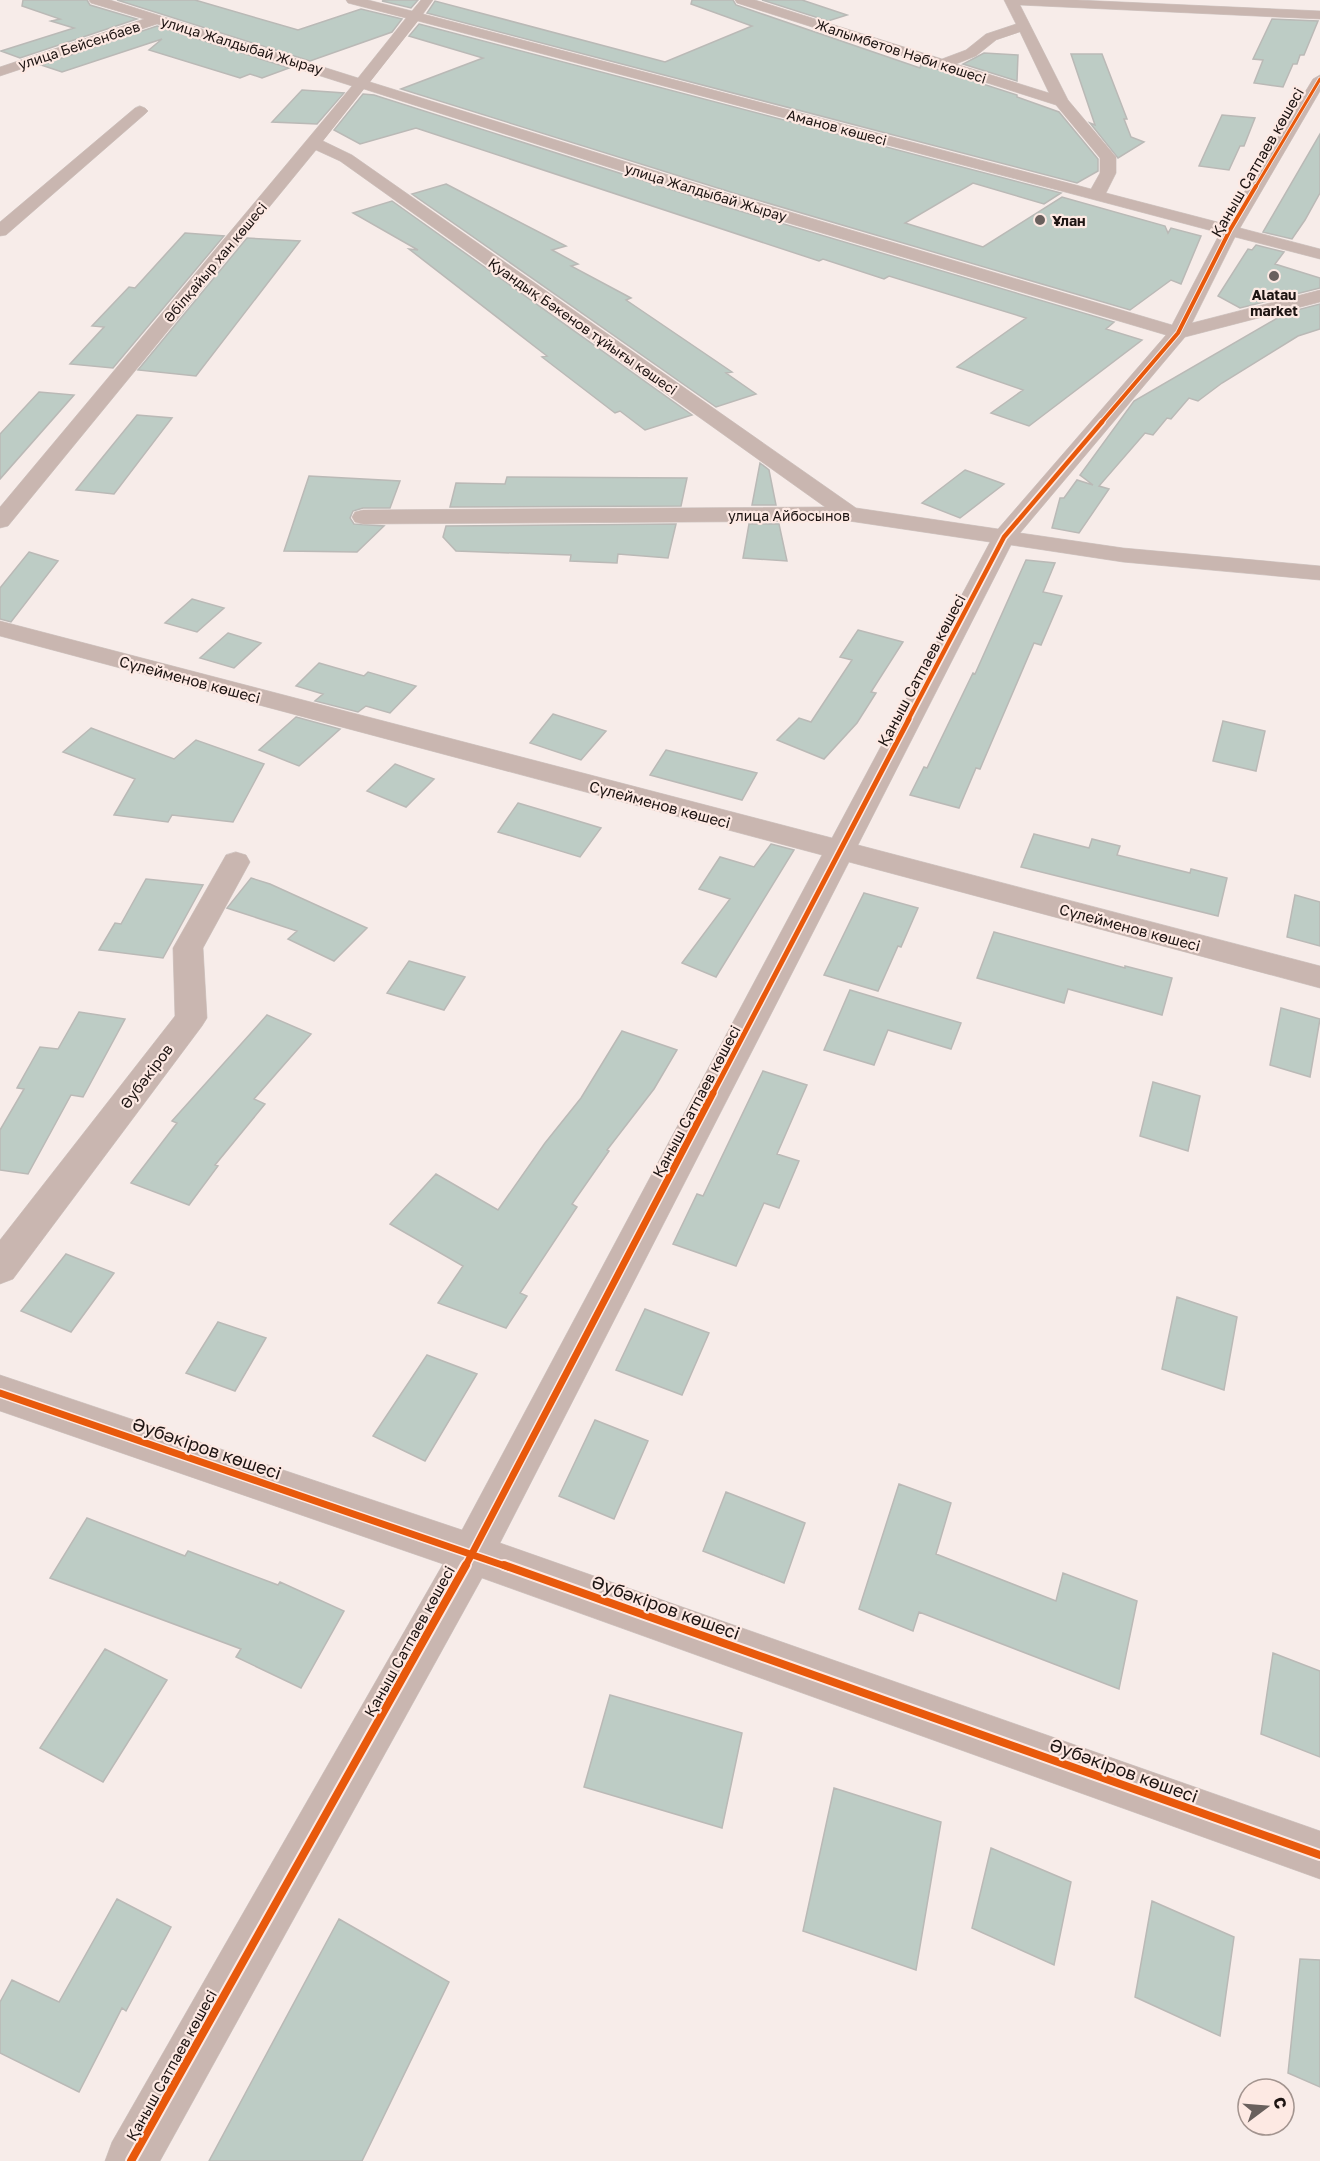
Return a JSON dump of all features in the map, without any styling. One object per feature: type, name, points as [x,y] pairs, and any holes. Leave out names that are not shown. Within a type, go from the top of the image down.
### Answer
[{"type":"street","name":"улица Жалдыбай Жырау","points":[[96,0],[730,200],[1178,333]]},
{"type":"street","name":"Аманов көшесі","points":[[353,0],[1320,254]]},
{"type":"street","name":"Әбілқайыр хан көшесі","points":[[0,521],[314,143],[429,0]]},
{"type":"street","name":"Жалымбетов Нәби көшесі","points":[[742,0],[1061,102]]},
{"type":"street","points":[[1096,195],[1108,173],[1108,157],[1061,102],[1012,1],[1228,6],[1320,15]]},
{"type":"street","name":"улица Бейсенбаев","points":[[0,72],[158,19]]},
{"type":"street","points":[[942,64],[971,53],[991,37],[1025,25]]},
{"type":"street","name":"Қаныш Сатпаев көшесі","points":[[131,2161],[472,1554],[1004,537],[1178,333],[1230,230],[1320,79]]},
{"type":"street","points":[[0,231],[141,111]]},
{"type":"street","name":"Қуандық Бәкенов тұйығы көшесі","points":[[314,143],[356,165],[849,514]]},
{"type":"street","points":[[1178,333],[1320,296]]},
{"type":"street","name":"улица Айбосынов","points":[[363,517],[849,514],[1123,555],[1320,573]]},
{"type":"street","name":"Сүлейменов көшесі","points":[[0,628],[1320,977]]},
{"type":"street","name":"Әубәкіров","points":[[0,1268],[191,1018],[188,948],[236,862]]},
{"type":"street","name":"Әубәкіров көшесі","points":[[0,1393],[472,1554],[1320,1855]]},
{"type":"building","points":[[23,0],[87,0],[90,5],[137,19],[20,58],[1,51],[74,28],[51,21],[60,19],[22,6]]},
{"type":"building","points":[[117,0],[195,0],[298,30],[361,9],[402,19],[392,32],[310,61]]},
{"type":"building","points":[[418,0],[411,8],[382,1]]},
{"type":"building","points":[[692,0],[733,0],[736,5],[920,68],[921,64],[1017,95],[1017,97],[1059,112],[1098,159],[1098,171],[1077,183],[427,13],[435,1],[665,62],[752,26],[691,4]]},
{"type":"building","points":[[762,0],[802,0],[847,15],[828,21]]},
{"type":"building","points":[[1272,19],[1318,21],[1304,55],[1300,55],[1297,64],[1293,64],[1283,87],[1254,83],[1263,60],[1253,59]]},
{"type":"building","points":[[419,24],[1061,193],[1044,204],[973,183],[905,223],[983,247],[1062,197],[1165,226],[1168,233],[1171,228],[1201,236],[1181,284],[1171,280],[1130,310],[737,194],[401,89],[483,58],[409,36]]},
{"type":"building","points":[[157,26],[289,68],[262,78],[250,74],[240,78],[149,50],[162,39],[62,72],[41,65]]},
{"type":"building","points":[[984,53],[1018,55],[1017,81],[963,64]]},
{"type":"building","points":[[1071,54],[1102,54],[1127,119],[1124,119],[1131,137],[1144,142],[1118,158],[1090,123],[1095,125]]},
{"type":"building","points":[[302,90],[344,93],[317,124],[272,122]]},
{"type":"building","points":[[363,94],[374,95],[723,206],[1114,322],[1106,329],[1142,340],[1029,426],[991,413],[1023,390],[957,367],[1026,318],[889,276],[884,279],[823,259],[819,261],[416,128],[360,144],[334,130]]},
{"type":"building","points":[[1222,115],[1255,118],[1244,146],[1240,146],[1229,170],[1199,166]]},
{"type":"building","points":[[1320,134],[1320,193],[1305,220],[1292,239],[1263,232]]},
{"type":"building","points":[[446,184],[566,246],[552,250],[578,264],[571,266],[631,298],[626,300],[732,372],[726,373],[756,394],[716,407],[412,194]]},
{"type":"building","points":[[392,201],[692,415],[645,430],[620,411],[615,413],[542,357],[547,356],[409,249],[418,250],[353,213]]},
{"type":"building","points":[[185,233],[224,236],[113,368],[70,364],[104,327],[92,326],[129,287],[135,288]]},
{"type":"building","points":[[247,238],[300,241],[196,376],[138,370]]},
{"type":"building","points":[[1256,245],[1284,252],[1275,264],[1320,278],[1320,288],[1240,308],[1218,296],[1248,249],[1252,250]]},
{"type":"building","points":[[1320,304],[1320,329],[1298,336],[1222,383],[1198,401],[1189,398],[1171,419],[1167,418],[1153,435],[1145,433],[1099,486],[1109,489],[1079,533],[1052,528],[1060,498],[1064,498],[1077,480],[1093,485],[1080,475],[1134,401],[1281,316],[1278,315]]},
{"type":"building","points":[[39,392],[74,395],[0,479],[0,434]]},
{"type":"building","points":[[137,415],[172,418],[114,494],[76,490]]},
{"type":"building","points":[[760,463],[769,470],[776,505],[752,505]]},
{"type":"building","points":[[965,470],[1004,484],[960,518],[922,503]]},
{"type":"building","points":[[309,476],[400,481],[390,508],[363,508],[353,511],[350,518],[354,524],[384,526],[357,552],[284,551]]},
{"type":"building","points":[[507,477],[687,478],[681,506],[450,507],[456,483],[505,484]]},
{"type":"building","points":[[676,524],[668,558],[618,554],[617,563],[570,561],[571,555],[456,551],[443,537],[446,526]]},
{"type":"building","points":[[749,524],[779,524],[787,561],[743,558]]},
{"type":"building","points":[[29,552],[58,561],[11,622],[0,619],[0,588]]},
{"type":"building","points":[[1026,560],[1055,563],[1043,592],[1062,596],[1041,645],[1034,643],[980,769],[976,768],[959,808],[910,795],[924,767],[927,768],[973,673],[975,674]]},
{"type":"building","points":[[192,599],[224,608],[197,632],[165,623]]},
{"type":"building","points":[[858,630],[903,642],[871,692],[876,693],[857,723],[824,759],[777,740],[799,718],[811,722],[852,660],[840,657]]},
{"type":"building","points":[[228,633],[261,643],[234,668],[200,658]]},
{"type":"building","points":[[319,663],[364,676],[368,672],[416,686],[390,713],[366,706],[358,712],[315,701],[323,694],[296,686]]},
{"type":"building","points":[[553,714],[606,731],[581,760],[530,743]]},
{"type":"building","points":[[296,717],[340,729],[299,766],[259,750]]},
{"type":"building","points":[[1223,721],[1265,731],[1256,771],[1213,761]]},
{"type":"building","points":[[91,728],[174,759],[196,740],[264,764],[233,822],[172,815],[168,822],[114,815],[135,779],[63,752]]},
{"type":"building","points":[[666,750],[757,773],[742,800],[650,775]]},
{"type":"building","points":[[395,764],[434,779],[406,807],[367,791]]},
{"type":"building","points":[[518,803],[601,828],[580,857],[498,832]]},
{"type":"building","points":[[1034,834],[1089,848],[1092,839],[1120,846],[1117,855],[1190,873],[1191,869],[1227,878],[1218,916],[1021,867]]},
{"type":"building","points":[[771,844],[794,850],[716,977],[682,963],[730,899],[699,889],[720,857],[754,867]]},
{"type":"building","points":[[251,878],[270,884],[367,928],[334,961],[288,939],[297,931],[227,908]]},
{"type":"building","points":[[146,879],[203,885],[163,958],[99,950],[115,923],[121,924]]},
{"type":"building","points":[[864,893],[918,908],[878,991],[824,975]]},
{"type":"building","points":[[1295,895],[1320,902],[1320,946],[1287,937]]},
{"type":"building","points":[[994,932],[1125,968],[1125,966],[1172,978],[1162,1015],[1068,989],[1064,1003],[977,978]]},
{"type":"building","points":[[409,961],[465,977],[444,1010],[387,993]]},
{"type":"building","points":[[850,990],[961,1023],[951,1049],[888,1030],[874,1065],[824,1050]]},
{"type":"building","points":[[1281,1008],[1320,1019],[1310,1077],[1270,1065]]},
{"type":"building","points":[[79,1012],[125,1019],[83,1097],[71,1095],[28,1174],[0,1170],[0,1130],[24,1089],[17,1088],[40,1047],[58,1049]]},
{"type":"building","points":[[267,1015],[311,1034],[254,1099],[265,1104],[215,1165],[218,1166],[189,1205],[131,1183],[177,1123],[172,1121]]},
{"type":"building","points":[[622,1031],[677,1050],[654,1089],[607,1150],[609,1151],[572,1204],[577,1207],[520,1293],[527,1296],[506,1328],[438,1303],[463,1266],[390,1224],[436,1174],[498,1210],[545,1143],[581,1098]]},
{"type":"building","points":[[763,1071],[807,1085],[777,1154],[799,1161],[779,1208],[764,1203],[736,1266],[673,1244],[697,1194],[703,1196]]},
{"type":"building","points":[[1153,1082],[1200,1096],[1188,1151],[1140,1136]]},
{"type":"building","points":[[66,1254],[114,1273],[71,1332],[21,1311]]},
{"type":"building","points":[[1177,1297],[1237,1317],[1224,1390],[1162,1369]]},
{"type":"building","points":[[645,1309],[709,1333],[682,1395],[616,1370]]},
{"type":"building","points":[[218,1322],[266,1338],[235,1391],[186,1373]]},
{"type":"building","points":[[427,1355],[477,1374],[425,1461],[373,1436]]},
{"type":"building","points":[[595,1420],[648,1441],[614,1519],[559,1496]]},
{"type":"building","points":[[899,1484],[951,1503],[936,1554],[1056,1601],[1063,1573],[1137,1601],[1119,1689],[919,1612],[913,1631],[859,1609]]},
{"type":"building","points":[[726,1492],[805,1523],[784,1583],[703,1551]]},
{"type":"building","points":[[87,1518],[185,1556],[188,1551],[278,1585],[280,1582],[344,1611],[301,1688],[236,1657],[241,1649],[50,1578]]},
{"type":"building","points":[[105,1649],[167,1680],[103,1782],[40,1748]]},
{"type":"building","points":[[1273,1653],[1320,1671],[1320,1757],[1261,1734]]},
{"type":"building","points":[[610,1695],[742,1733],[722,1828],[584,1787]]},
{"type":"building","points":[[834,1788],[941,1822],[916,1970],[803,1931]]},
{"type":"building","points":[[991,1848],[1071,1882],[1054,1965],[972,1928]]},
{"type":"building","points":[[117,1899],[171,1927],[126,2011],[122,2008],[79,2092],[0,2053],[0,2002],[12,1980],[59,2002]]},
{"type":"building","points":[[1152,1901],[1234,1937],[1220,2036],[1135,1997]]},
{"type":"building","points":[[339,1919],[449,1982],[362,2161],[209,2161]]},
{"type":"building","points":[[1300,1959],[1320,1960],[1320,2087],[1288,2073]]},
{"type":"cycle path","points":[[131,2161],[472,1554],[1004,537],[1178,333],[1230,230],[1320,79]]},
{"type":"cycle path","points":[[0,1393],[472,1554],[1320,1855]]},
{"type":"place","name":"Ұлан","points":[[1040,220]]},
{"type":"place","name":"Alatau market","points":[[1274,276]]}]
